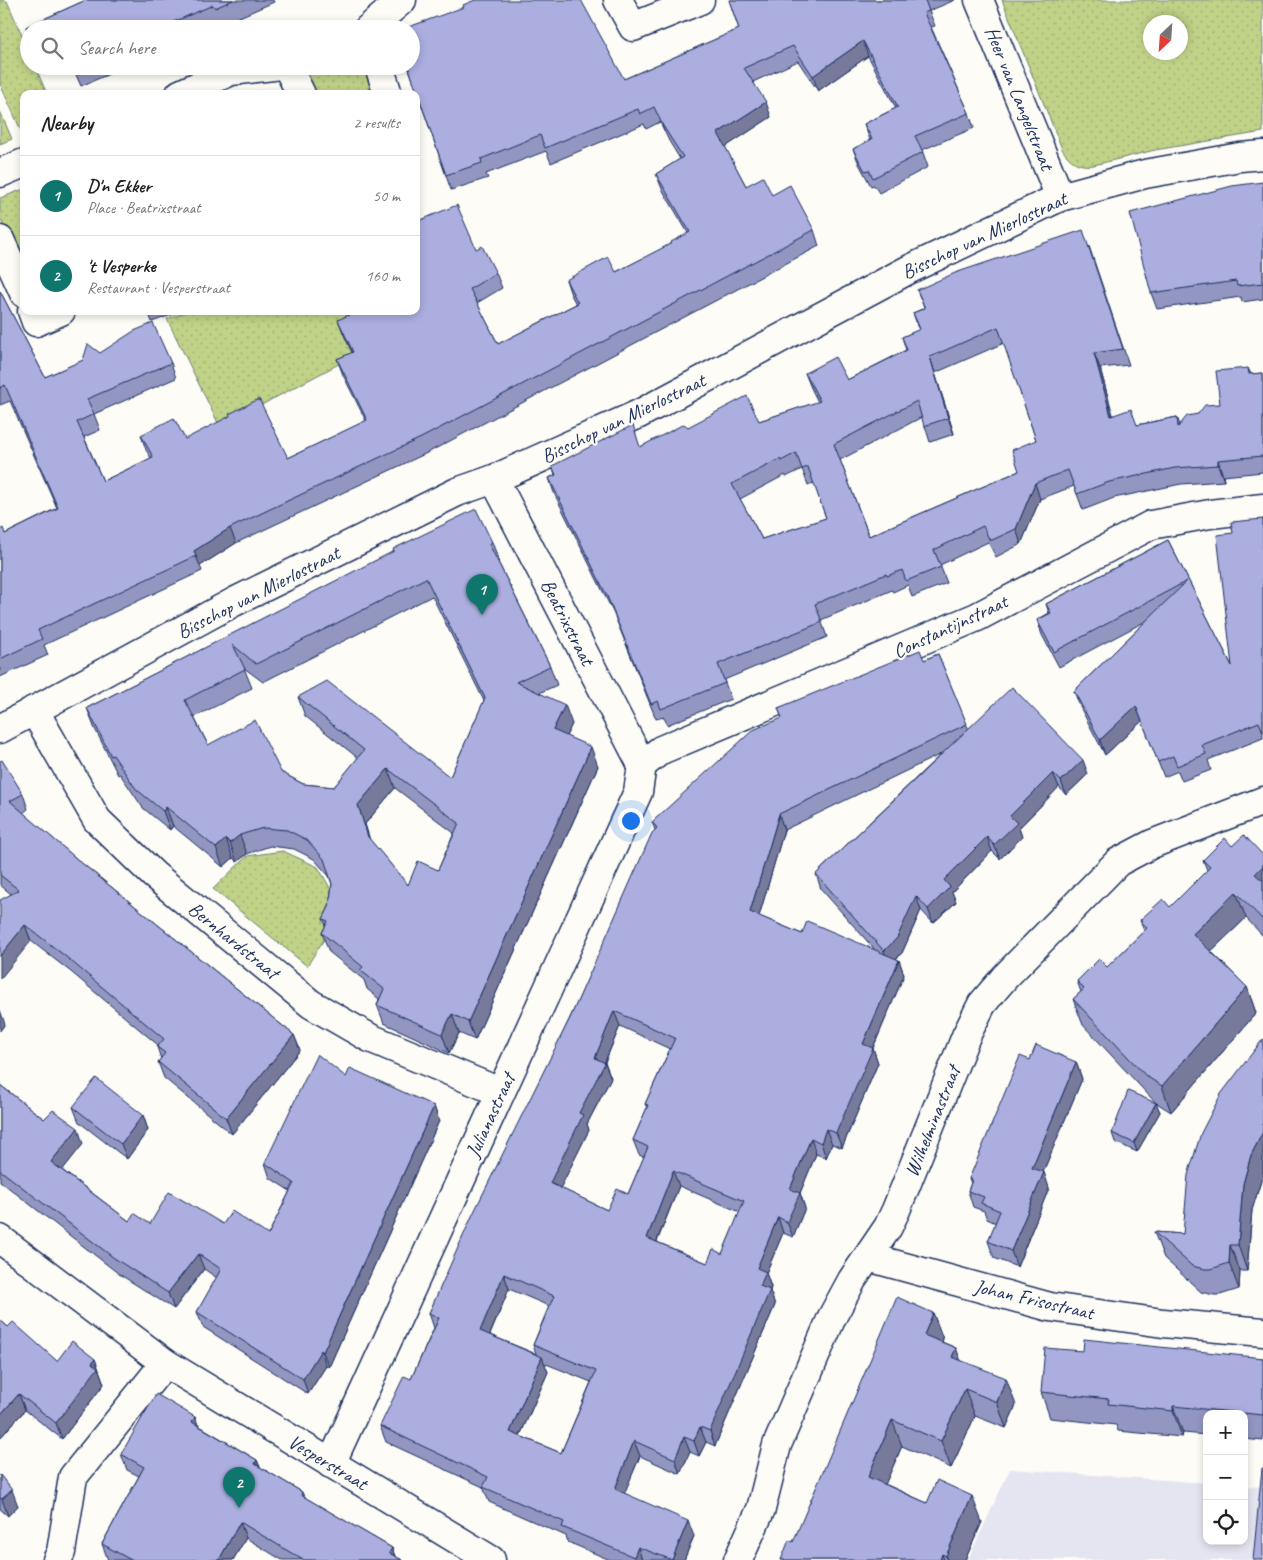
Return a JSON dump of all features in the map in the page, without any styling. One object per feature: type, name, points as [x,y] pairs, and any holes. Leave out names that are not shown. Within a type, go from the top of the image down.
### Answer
[{"type":"street","points":[[379,20],[402,0]]},
{"type":"street","points":[[618,0],[633,26],[700,0]]},
{"type":"street","name":"Heer van Langelstraat","points":[[979,0],[1060,197]]},
{"type":"street","points":[[189,90],[222,75]]},
{"type":"street","points":[[292,75],[299,90]]},
{"type":"street","points":[[381,75],[387,90]]},
{"type":"street","name":"Bisschop van Mierlostraat","points":[[0,729],[234,602],[456,492],[494,479],[639,414],[908,270],[1060,197],[1144,174],[1240,157],[1263,155]]},
{"type":"street","points":[[0,173],[20,165]]},
{"type":"street","points":[[0,240],[20,285]]},
{"type":"street","points":[[33,315],[36,322],[52,315]]},
{"type":"street","name":"Beatrixstraat","points":[[494,479],[642,765]]},
{"type":"street","name":"Constantijnstraat","points":[[642,765],[660,750],[976,617],[1151,525],[1210,514],[1263,508]]},
{"type":"street","name":"Bernhardstraat","points":[[34,710],[97,820],[154,875],[311,1004],[370,1038],[500,1092]]},
{"type":"street","name":"Julianastraat","points":[[331,1464],[638,792],[642,765]]},
{"type":"street","name":"Wilhelminastraat","points":[[738,1560],[761,1509],[777,1445],[832,1317],[852,1280],[888,1226],[896,1210],[966,1036],[982,1004],[1005,977],[1118,862],[1152,844],[1263,801]]},
{"type":"street","name":"Vesperstraat","points":[[0,1239],[166,1363],[492,1560]]},
{"type":"street","name":"Johan Frisostraat","points":[[868,1257],[1050,1307],[1163,1323],[1263,1332]]},
{"type":"street","points":[[59,1556],[74,1477],[166,1363]]},
{"type":"shaded area","points":[[1010,1469],[1203,1483],[1203,1545],[1248,1545],[1248,1486],[1263,1487],[1263,1560],[968,1560]]},
{"type":"green space","points":[[0,0],[7,1],[20,31],[20,75],[39,75],[45,90],[20,90],[20,128],[0,84]]},
{"type":"green space","points":[[1002,0],[1263,0],[1263,132],[1155,150],[1094,165],[1075,163],[1062,149]]},
{"type":"green space","points":[[305,75],[367,75],[373,90],[312,90]]},
{"type":"green space","points":[[0,111],[12,139],[0,144]]},
{"type":"green space","points":[[20,190],[20,262],[0,218],[0,198]]},
{"type":"green space","points":[[178,315],[351,315],[367,349],[220,427],[167,319]]},
{"type":"green space","points":[[283,851],[318,867],[336,898],[332,927],[307,966],[213,889],[247,856]]},
{"type":"building","points":[[86,0],[233,0],[215,8],[213,5],[178,20],[42,20]]},
{"type":"building","points":[[475,0],[581,0],[624,79],[739,29],[729,0],[925,0],[929,11],[924,13],[969,113],[915,136],[923,152],[873,178],[869,170],[865,171],[853,149],[872,139],[864,124],[898,107],[863,41],[813,76],[793,46],[744,68],[766,102],[718,133],[746,186],[763,177],[772,195],[790,185],[814,230],[423,437],[230,528],[194,551],[196,556],[38,630],[42,639],[0,659],[0,530],[3,528],[5,534],[58,508],[5,385],[0,388],[0,291],[45,377],[83,360],[88,344],[100,353],[134,331],[153,323],[171,363],[87,399],[94,414],[77,422],[103,481],[153,457],[141,435],[174,418],[185,439],[259,399],[288,458],[367,420],[337,359],[353,352],[338,320],[349,315],[420,315],[420,220],[457,205],[476,249],[482,246],[496,273],[470,289],[498,344],[578,303],[566,280],[608,257],[616,272],[690,232],[656,174],[683,157],[663,126],[654,107],[640,114],[638,109],[545,148],[540,135],[481,159],[482,163],[446,175],[420,100],[420,90],[416,90],[411,75],[420,75],[420,23],[464,7],[463,5]]},
{"type":"building","points":[[1263,182],[1263,283],[1237,286],[1236,281],[1151,293],[1130,213],[1232,186]]},
{"type":"building","points":[[1083,230],[1123,349],[1094,353],[1111,416],[1131,409],[1137,425],[1177,417],[1178,427],[1187,416],[1198,414],[1205,405],[1220,404],[1216,371],[1248,368],[1249,374],[1263,373],[1263,456],[1218,460],[1218,465],[1175,468],[1109,482],[1077,494],[1068,470],[1035,483],[1016,529],[990,541],[983,526],[934,550],[941,567],[906,581],[902,570],[887,576],[886,574],[815,604],[822,622],[718,664],[725,683],[661,709],[658,701],[651,704],[607,596],[549,478],[556,475],[552,466],[633,425],[640,447],[684,424],[688,427],[747,396],[759,421],[820,401],[805,373],[835,357],[847,380],[907,350],[902,337],[920,329],[913,313],[925,308],[917,290],[955,273]],"holes":[[[998,327],[1036,440],[1012,450],[1019,471],[869,536],[834,444],[917,401],[924,426],[948,418],[930,357]],[[796,453],[802,469],[808,467],[826,518],[762,539],[732,484],[780,459],[781,461]]]},
{"type":"building","points":[[476,509],[492,542],[489,544],[550,666],[516,682],[565,705],[553,730],[591,747],[468,1022],[452,1014],[442,1034],[377,1005],[384,989],[360,970],[363,967],[322,933],[328,921],[323,919],[329,907],[332,884],[324,859],[307,840],[287,830],[263,828],[240,835],[230,843],[226,839],[216,848],[166,807],[163,811],[136,789],[113,755],[111,756],[87,708],[394,551],[393,549]],"holes":[[[426,578],[485,698],[450,777],[327,681],[298,697],[364,750],[334,787],[303,784],[281,772],[255,720],[208,745],[185,700],[245,669],[233,645],[256,664]],[[388,769],[459,823],[438,870],[418,861],[408,885],[368,837],[358,805]]]},
{"type":"building","points":[[1263,519],[1263,732],[1259,722],[1202,745],[1206,754],[1177,766],[1173,756],[1158,762],[1136,706],[1100,740],[1074,691],[1187,581],[1054,652],[1037,620],[1051,613],[1046,604],[1168,540],[1232,666],[1217,535],[1233,533],[1231,522]]},
{"type":"building","points":[[920,650],[924,660],[938,654],[967,724],[779,814],[750,912],[802,934],[807,921],[899,960],[863,1044],[873,1048],[836,1133],[826,1129],[821,1143],[811,1138],[790,1189],[800,1193],[787,1222],[778,1217],[757,1268],[766,1272],[760,1286],[770,1290],[710,1431],[700,1427],[694,1441],[684,1437],[675,1459],[634,1441],[615,1489],[688,1521],[672,1560],[638,1547],[634,1557],[562,1527],[564,1522],[483,1487],[488,1477],[380,1426],[404,1376],[411,1379],[439,1318],[429,1313],[472,1216],[570,1018],[652,833],[657,828],[652,822],[753,730],[782,718],[778,708]],"holes":[[[614,1011],[675,1038],[645,1104],[648,1105],[633,1140],[648,1147],[628,1194],[617,1189],[607,1210],[550,1183],[583,1115],[579,1113],[605,1063],[595,1058]],[[673,1171],[744,1201],[722,1254],[713,1249],[707,1263],[647,1238]],[[504,1274],[554,1296],[533,1345],[596,1371],[561,1453],[510,1432],[542,1357],[480,1331]]]},
{"type":"building","points":[[1012,687],[1083,760],[1061,781],[1053,773],[1010,816],[1017,823],[994,845],[987,837],[944,880],[950,887],[928,909],[916,896],[897,938],[884,951],[816,874]]},
{"type":"building","points":[[2,760],[23,794],[10,801],[78,860],[294,1035],[226,1118],[158,1062],[165,1053],[157,1047],[164,1039],[25,925],[0,956],[0,900],[19,890],[0,875],[0,761]]},
{"type":"building","points":[[1244,835],[1263,855],[1263,866],[1255,874],[1263,881],[1263,920],[1236,892],[1193,934],[1247,987],[1162,1086],[1146,1076],[1073,999],[1084,989],[1077,981],[1099,959],[1107,967],[1147,928],[1140,920],[1163,899],[1170,907],[1210,867],[1203,860],[1225,838],[1232,846]]},
{"type":"building","points":[[1263,1039],[1263,1132],[1251,1155],[1243,1184],[1238,1245],[1230,1245],[1229,1263],[1211,1269],[1192,1266],[1154,1232],[1183,1234],[1188,1175],[1201,1133],[1221,1094]]},
{"type":"building","points":[[1036,1045],[1076,1062],[1032,1168],[1044,1172],[1011,1251],[988,1241],[1000,1211],[981,1203],[984,1197],[968,1191],[972,1180],[969,1179],[1020,1056],[1030,1060]]},
{"type":"building","points":[[317,1054],[346,1077],[350,1068],[434,1106],[323,1352],[321,1350],[303,1379],[197,1312],[221,1269],[198,1254],[168,1293],[114,1258],[0,1170],[0,1085],[44,1119],[53,1110],[78,1128],[51,1162],[129,1221],[134,1213],[150,1224],[169,1192],[223,1224],[232,1211],[268,1235],[294,1183],[265,1163]]},
{"type":"building","points":[[96,1078],[143,1115],[121,1144],[73,1107]]},
{"type":"building","points":[[1128,1091],[1156,1103],[1134,1143],[1112,1133]]},
{"type":"building","points":[[897,1297],[933,1313],[924,1335],[956,1348],[952,1357],[1006,1378],[997,1402],[965,1389],[941,1441],[892,1420],[868,1477],[927,1503],[937,1480],[972,1496],[946,1556],[942,1554],[940,1560],[781,1560],[789,1540],[793,1542]]},
{"type":"building","points":[[0,1320],[8,1327],[13,1322],[57,1361],[72,1341],[95,1359],[92,1363],[98,1368],[56,1423],[19,1394],[0,1415]]},
{"type":"building","points":[[1084,1339],[1263,1358],[1263,1415],[1248,1414],[1248,1410],[1213,1410],[1173,1406],[1173,1411],[1108,1404],[1109,1399],[1041,1392],[1045,1348],[1083,1351]]},
{"type":"building","points":[[156,1394],[195,1417],[192,1422],[257,1460],[255,1464],[302,1492],[301,1495],[392,1548],[389,1553],[402,1560],[303,1560],[240,1522],[219,1560],[131,1560],[102,1544],[144,1467],[121,1454]]},
{"type":"building","points":[[1262,1468],[1263,1560],[1253,1560]]},
{"type":"building","points":[[0,1475],[12,1490],[2,1499],[0,1498]]},
{"type":"place","name":"D'n Ekker","points":[[482,615]]},
{"type":"place","name":"'t Vesperke","points":[[239,1508]]}]
